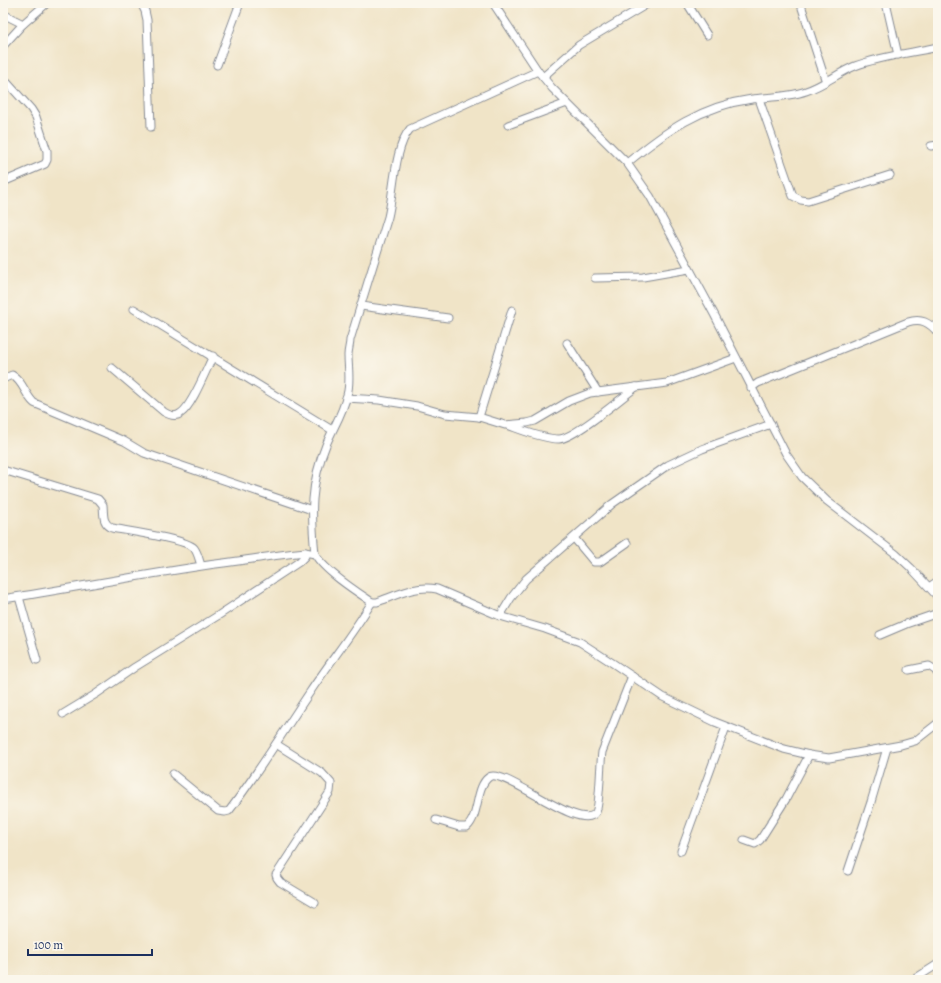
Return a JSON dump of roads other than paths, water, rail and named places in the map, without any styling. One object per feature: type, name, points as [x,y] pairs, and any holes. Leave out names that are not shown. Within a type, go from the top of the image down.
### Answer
[{"type":"street","points":[[3,46],[23,24],[48,3]]},
{"type":"street","points":[[141,3],[147,20],[151,127]]},
{"type":"street","points":[[217,65],[240,3]]},
{"type":"street","points":[[493,3],[538,71],[567,103],[627,163],[650,196],[786,454],[802,477],[827,501],[896,554],[938,597]]},
{"type":"street","points":[[543,77],[579,45],[649,3]]},
{"type":"street","points":[[687,3],[707,35]]},
{"type":"street","points":[[802,3],[802,8],[826,82]]},
{"type":"street","points":[[886,3],[898,55]]},
{"type":"street","points":[[3,14],[23,24]]},
{"type":"street","points":[[627,163],[655,140],[689,118],[706,111],[732,103],[759,98],[771,98],[807,91],[854,67],[871,61],[938,47]]},
{"type":"street","points":[[538,71],[410,129],[405,134],[397,161],[388,217],[360,306],[349,347],[348,393],[317,470],[313,492],[312,521],[315,554],[318,559],[330,571],[372,602],[377,602],[414,589],[426,587],[437,589],[500,616],[545,629],[580,642],[663,697],[726,727],[784,749],[809,756],[828,758],[901,745],[915,741],[938,723]]},
{"type":"street","points":[[3,78],[31,109],[36,117],[47,151],[47,156],[45,164],[3,182]]},
{"type":"street","points":[[759,98],[794,196],[800,200],[808,201],[890,175]]},
{"type":"street","points":[[508,125],[567,103]]},
{"type":"street","points":[[595,278],[643,277],[689,269]]},
{"type":"street","points":[[360,306],[448,318]]},
{"type":"street","points":[[134,309],[332,430]]},
{"type":"street","points":[[480,417],[512,310]]},
{"type":"street","points":[[751,388],[766,380],[908,322],[920,320],[927,323],[938,333]]},
{"type":"street","points":[[567,343],[598,392]]},
{"type":"street","points":[[112,368],[164,412],[172,416],[180,414],[189,405],[212,356]]},
{"type":"street","points":[[505,425],[535,421],[569,401],[598,392],[667,383],[736,358]]},
{"type":"street","points":[[3,379],[12,375],[18,379],[30,400],[34,403],[124,441],[149,455],[312,510]]},
{"type":"street","points":[[346,398],[379,400],[417,406],[445,414],[480,417],[559,440],[568,437],[597,418],[636,387]]},
{"type":"street","points":[[500,616],[511,598],[526,579],[612,504],[668,465],[702,450],[771,424]]},
{"type":"street","points":[[3,470],[98,499],[103,505],[104,519],[108,526],[165,538],[189,545],[195,550],[201,566]]},
{"type":"street","points":[[574,538],[596,563],[600,562],[627,543]]},
{"type":"street","points":[[3,599],[201,566],[305,552],[315,554]]},
{"type":"street","points":[[64,714],[299,562],[305,556],[305,552]]},
{"type":"street","points":[[929,587],[938,581]]},
{"type":"street","points":[[19,597],[37,660]]},
{"type":"street","points":[[173,774],[218,811],[229,811],[372,602]]},
{"type":"street","points":[[880,635],[938,613]]},
{"type":"street","points":[[909,670],[929,666],[938,674]]},
{"type":"street","points":[[436,820],[459,827],[467,827],[473,818],[483,783],[492,776],[502,778],[547,802],[580,817],[590,818],[593,816],[598,805],[602,752],[632,676]]},
{"type":"street","points":[[681,851],[726,727]]},
{"type":"street","points":[[276,744],[322,772],[331,783],[331,789],[328,795],[276,874],[276,878],[280,882],[315,903]]},
{"type":"street","points":[[848,871],[887,748]]},
{"type":"street","points":[[744,840],[755,844],[760,840],[786,799],[809,756]]},
{"type":"street","points":[[913,980],[938,964]]}]
